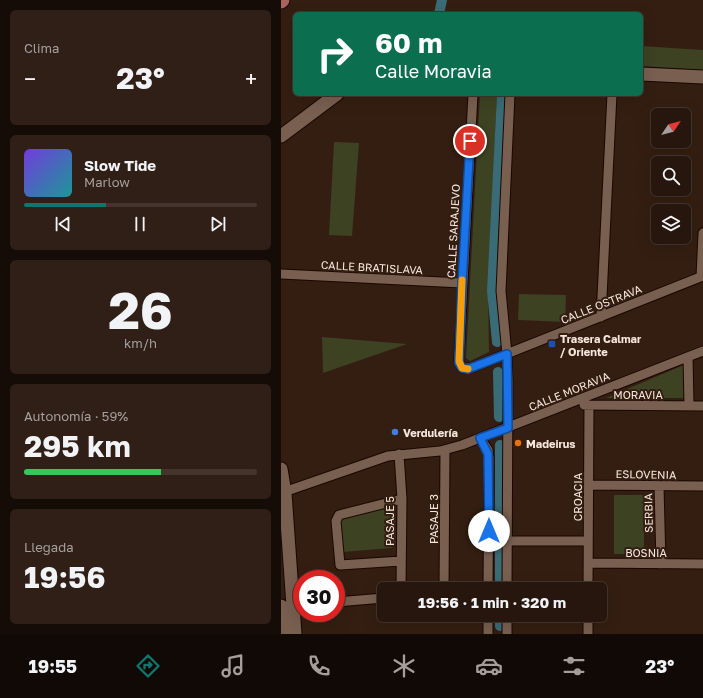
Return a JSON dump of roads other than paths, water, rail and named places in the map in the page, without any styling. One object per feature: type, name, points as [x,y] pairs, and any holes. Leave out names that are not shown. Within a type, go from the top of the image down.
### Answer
[{"type":"street","points":[[643,74],[703,77]]},
{"type":"street","points":[[281,136],[334,96]]},
{"type":"street","name":"CALLE SARAJEVO","points":[[473,96],[462,284],[459,356],[460,366],[468,369],[507,354]]},
{"type":"street","points":[[507,582],[507,354],[501,291],[510,96]]},
{"type":"street","points":[[601,317],[612,96]]},
{"type":"street","points":[[702,276],[703,233]]},
{"type":"street","name":"CALLE BRATISLAVA","points":[[281,274],[462,284]]},
{"type":"street","name":"CALLE OSTRAVA","points":[[507,354],[702,276]]},
{"type":"street","name":"CALLE MORAVIA","points":[[283,493],[382,457],[445,450],[508,428],[703,351]]},
{"type":"street","points":[[688,357],[689,406]]},
{"type":"street","name":"MORAVIA","points":[[574,402],[589,405],[703,406]]},
{"type":"street","name":"CROACIA","points":[[588,582],[589,405]]},
{"type":"street","points":[[480,438],[487,450],[489,458],[488,582]]},
{"type":"street","name":"PASAJE 3","points":[[444,582],[445,450]]},
{"type":"street","name":"PASAJE 5","points":[[399,454],[401,499],[401,582]]},
{"type":"street","points":[[281,469],[295,634]]},
{"type":"street","name":"ESLOVENIA","points":[[589,485],[703,486]]},
{"type":"street","name":"SERBIA","points":[[659,486],[661,564]]},
{"type":"street","points":[[401,499],[339,515],[336,521],[340,565],[401,561]]},
{"type":"street","points":[[507,541],[588,541]]},
{"type":"street","name":"BOSNIA","points":[[588,563],[703,564]]},
{"type":"street","points":[[345,601],[377,599]]},
{"type":"street","points":[[283,634],[292,605]]},
{"type":"street","points":[[488,622],[488,634]]},
{"type":"street","points":[[507,622],[507,634]]},
{"type":"street","points":[[588,622],[588,634]]},
{"type":"waterway","points":[[439,12],[442,0]]},
{"type":"waterway","points":[[497,342],[492,291],[502,96]]},
{"type":"waterway","points":[[498,372],[499,417]]},
{"type":"waterway","points":[[500,445],[500,582]]},
{"type":"place","name":"Trasera Calmar / Oriente","points":[[552,344]]},
{"type":"place","name":"Verdulería","points":[[395,432]]},
{"type":"place","name":"Madeirus","points":[[518,443]]}]
